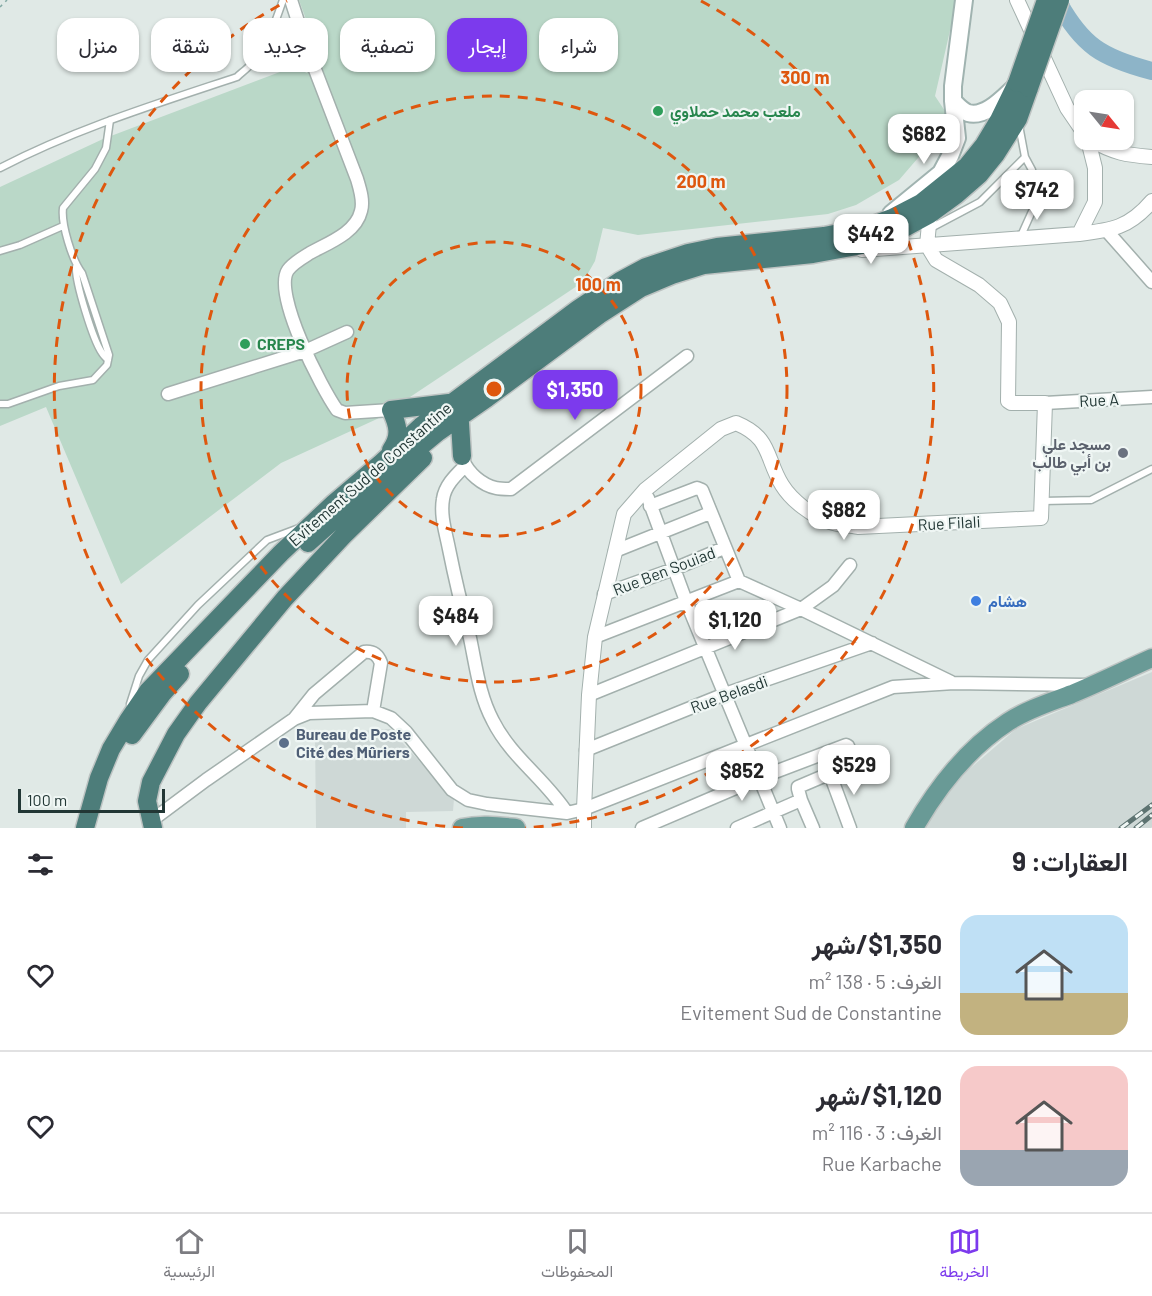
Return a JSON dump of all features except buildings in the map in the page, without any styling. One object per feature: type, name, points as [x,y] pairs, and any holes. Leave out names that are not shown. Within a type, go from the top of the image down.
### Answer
[{"type":"highway","points":[[1020,86],[1046,0]]},
{"type":"highway","points":[[1020,86],[1060,0]]},
{"type":"highway","name":"Evitement Sud de Constantine","points":[[95,828],[112,771],[122,750],[163,693],[192,660],[304,547],[438,432],[620,300],[641,288],[672,275],[704,266],[813,254],[862,245],[929,222],[979,175],[996,154],[1018,119],[1020,86]]},
{"type":"highway","name":"Evitement Sud de Constantine","points":[[85,828],[99,778],[111,749],[148,691],[281,553],[421,426],[578,309],[646,267],[688,253],[717,247],[824,236],[865,228],[921,203],[967,166],[984,145],[1020,86]]},
{"type":"highway","points":[[152,825],[147,801],[151,782],[176,734],[198,703],[292,590],[343,536],[487,398]]},
{"type":"highway","points":[[381,463],[394,447],[398,437],[397,425],[391,410],[450,403]]},
{"type":"highway","points":[[460,423],[463,461]]},
{"type":"highway","points":[[440,442],[452,442],[463,461]]},
{"type":"main road","points":[[885,220],[941,173],[957,138],[952,101],[964,0]]},
{"type":"main road","points":[[952,101],[966,112],[976,113],[990,107],[1020,86]]},
{"type":"main road","points":[[910,828],[939,787],[963,760],[984,740],[1010,721],[1152,658]]},
{"type":"main road","points":[[462,828],[487,825],[516,828]]},
{"type":"street","points":[[291,0],[306,46],[357,179],[362,210],[356,225],[288,269],[285,275],[288,305],[305,351],[337,410],[345,413],[391,410]]},
{"type":"street","points":[[1017,0],[1067,108],[1074,118]]},
{"type":"street","points":[[1079,234],[1095,202],[1095,168],[1092,150]]},
{"type":"street","points":[[1109,150],[1134,156],[1152,157]]},
{"type":"street","points":[[813,254],[1106,230],[1130,222],[1141,214],[1152,201]]},
{"type":"street","points":[[929,222],[927,246],[936,260],[979,285],[1000,303],[1009,322],[1008,401],[1011,403],[1045,403],[1042,501]]},
{"type":"street","points":[[1106,230],[1152,282]]},
{"type":"street","points":[[168,394],[305,351],[347,332]]},
{"type":"street","points":[[567,813],[546,784],[508,745],[493,722],[483,696],[455,577],[442,513],[443,497],[463,461],[480,481],[495,488],[511,489],[687,356]]},
{"type":"street","name":"Rue A","points":[[1045,403],[1152,397]]},
{"type":"street","name":"Rue Filali","points":[[584,828],[589,695],[595,637],[624,514],[645,490],[721,429],[736,423],[748,428],[762,440],[782,484],[793,500],[814,515],[831,523],[858,527],[1040,519],[1042,501]]},
{"type":"street","points":[[650,506],[698,488],[702,490],[739,581],[954,683]]},
{"type":"street","points":[[645,490],[686,602],[780,828]]},
{"type":"street","points":[[615,550],[710,513]]},
{"type":"street","name":"Rue Ben Souiad","points":[[604,594],[724,548]]},
{"type":"street","points":[[589,695],[801,609],[833,586],[850,565]]},
{"type":"street","points":[[595,637],[739,581]]},
{"type":"street","name":"Rue Belasdi","points":[[586,750],[725,694],[872,643]]},
{"type":"street","points":[[294,719],[314,694],[364,652],[375,654],[380,658],[381,663],[373,711]]},
{"type":"street","points":[[152,825],[206,780],[294,719],[309,713],[373,711],[391,718],[406,732],[452,790],[468,800],[567,813],[584,809],[893,687],[954,683],[1093,685]]},
{"type":"street","points":[[642,828],[759,778],[846,745],[853,763],[798,787],[813,828]]},
{"type":"street","points":[[830,774],[850,828]]},
{"type":"street","points":[[737,828],[801,800]]},
{"type":"lane","points":[[0,168],[35,150],[110,120],[237,77],[252,64],[262,50],[283,0]]},
{"type":"lane","points":[[1018,119],[1025,157],[1032,170],[1038,198],[1020,238]]},
{"type":"lane","points":[[0,404],[8,404],[59,386],[93,380],[107,365],[108,360],[99,349],[78,285],[76,266],[63,226],[62,214],[63,208],[94,169],[106,148],[110,120]]},
{"type":"lane","points":[[929,222],[980,202],[1025,157]]},
{"type":"lane","points":[[0,251],[63,226]]},
{"type":"lane","points":[[1042,501],[1091,500],[1152,469]]},
{"type":"path","points":[[0,7],[7,0]]},
{"type":"shaded area","points":[[1152,672],[1151,828],[923,828],[967,771],[1016,729]]},
{"type":"shaded area","points":[[390,729],[454,799],[453,811],[406,812],[406,828],[316,828],[315,734]]},
{"type":"green space","name":"CREPS","points":[[299,0],[957,0],[935,96],[947,114],[943,129],[899,180],[856,205],[828,214],[638,235],[603,228],[595,261],[583,282],[377,419],[281,463],[121,584],[46,407],[0,426],[0,187],[103,139],[280,72],[328,72],[328,18],[305,18]]},
{"type":"waterway","points":[[1057,0],[1075,29],[1095,48],[1120,61],[1152,71]]},
{"type":"railway","points":[[1121,828],[1152,805]]},
{"type":"railway","points":[[1136,828],[1152,815]]},
{"type":"place","name":"ملعب محمد حملاوي","points":[[658,111]]},
{"type":"place","name":"CREPS","points":[[245,344]]},
{"type":"place","name":"مسجد علي بن أبي طالب","points":[[1123,453]]},
{"type":"place","name":"هشام","points":[[976,601]]},
{"type":"place","name":"Bureau de Poste Cité des Mûriers","points":[[284,743]]}]
